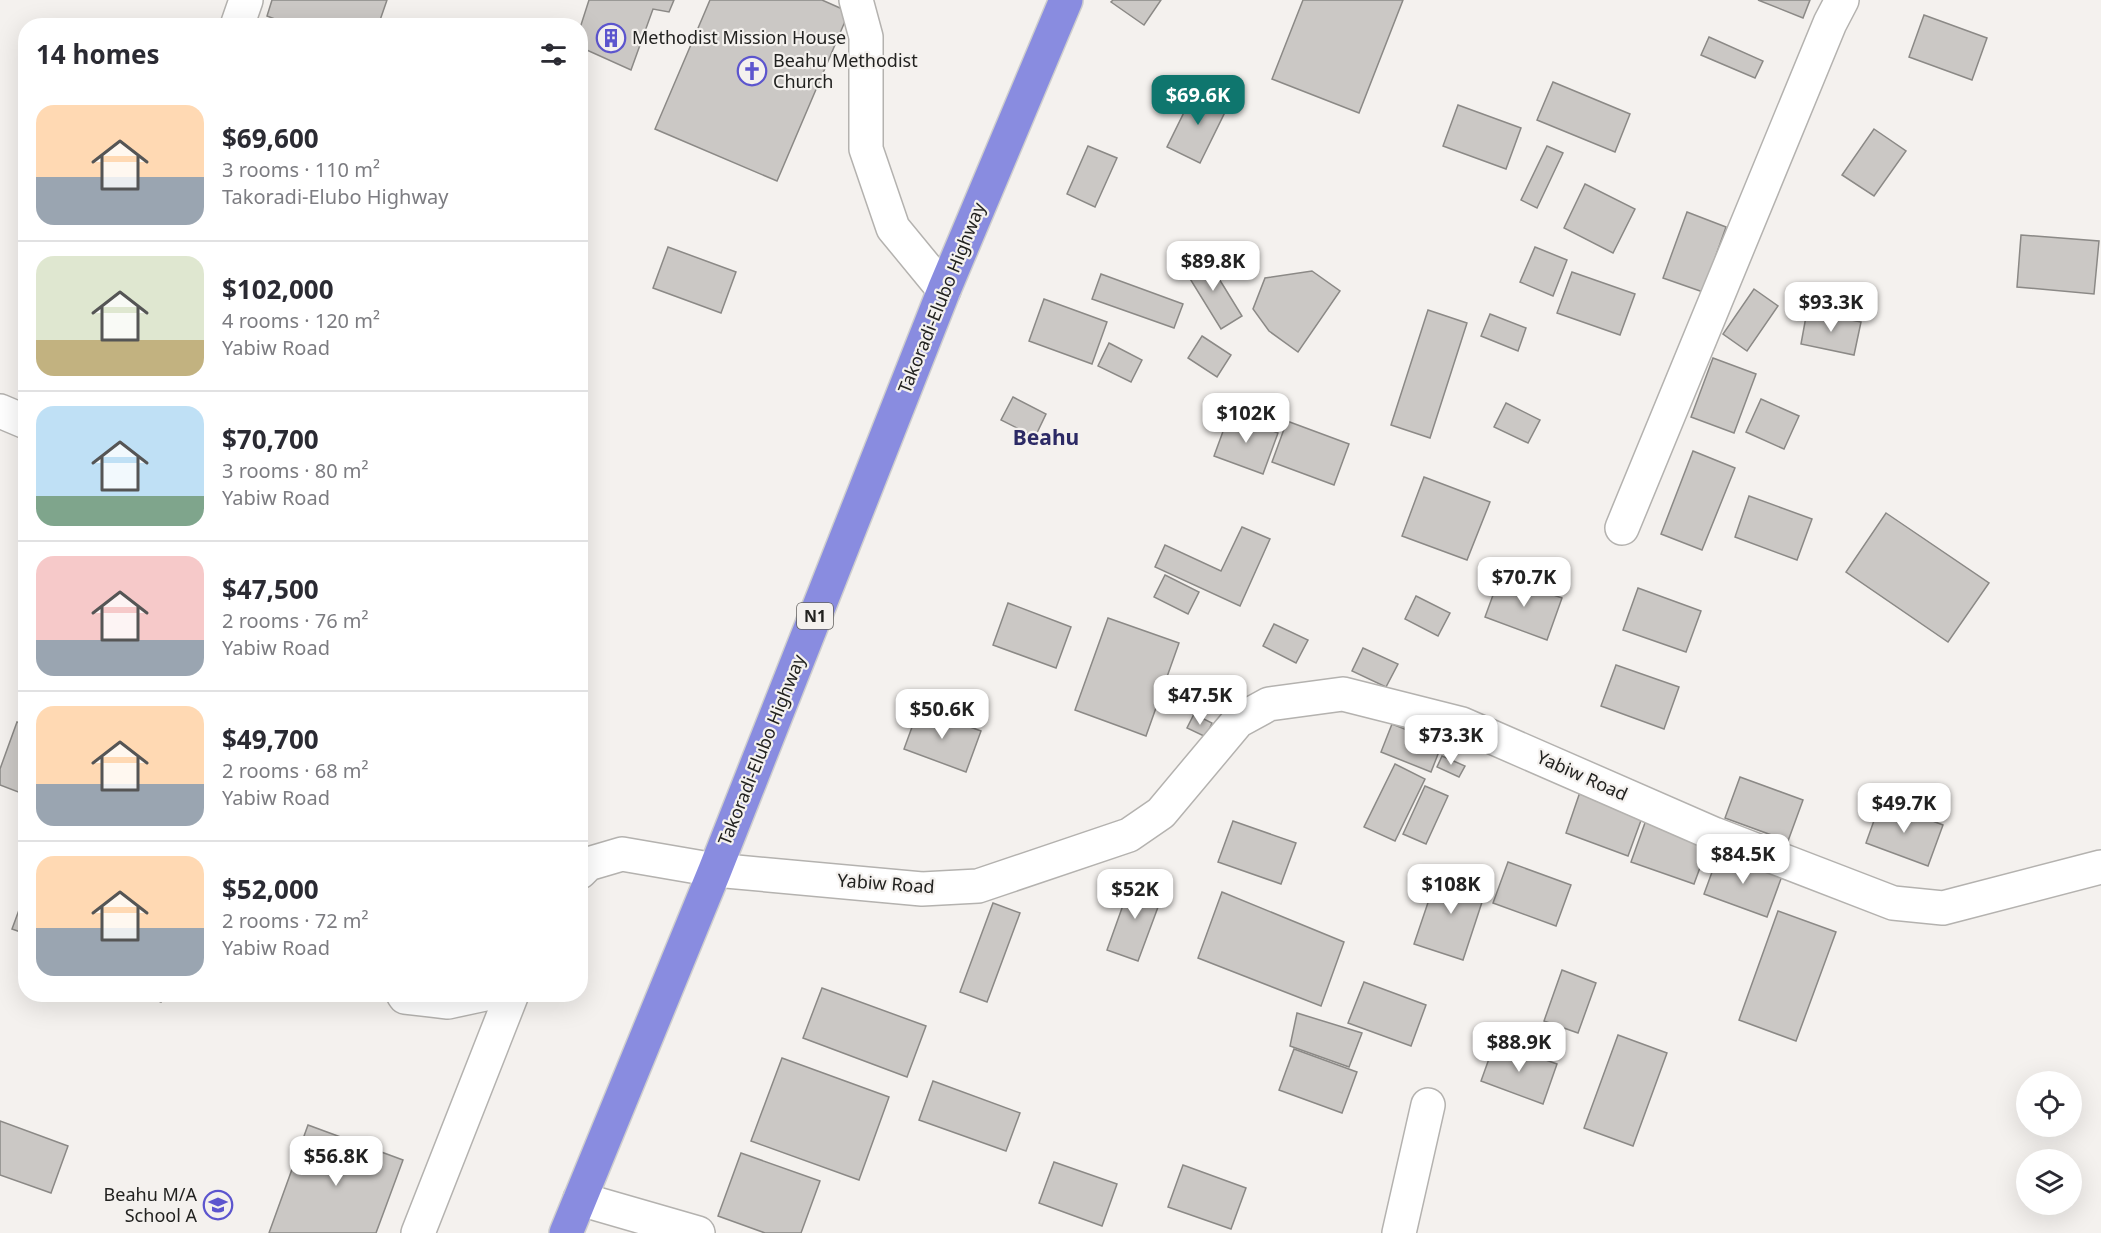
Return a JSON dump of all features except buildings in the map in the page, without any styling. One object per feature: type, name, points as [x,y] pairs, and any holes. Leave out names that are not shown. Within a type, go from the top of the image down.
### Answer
[{"type":"highway","name":"Takoradi-Elubo Highway","points":[[566,1233],[715,870],[944,290],[1066,0]]},
{"type":"street","points":[[240,18],[246,0]]},
{"type":"street","points":[[856,0],[866,37],[866,149],[893,228],[944,290]]},
{"type":"street","points":[[1622,528],[1830,23],[1842,0]]},
{"type":"street","points":[[0,411],[18,419]]},
{"type":"street","name":"Yabiw Road","points":[[588,864],[622,854],[715,870],[922,889],[978,886],[1129,835],[1161,813],[1238,721],[1269,704],[1343,694],[1462,724],[1714,834],[1893,903],[1943,908],[2101,867]]},
{"type":"street","points":[[418,1233],[509,1002]]},
{"type":"street","points":[[1399,1233],[1428,1105]]},
{"type":"street","points":[[580,1199],[612,1222],[698,1233]]},
{"type":"place","name":"Methodist Mission House","points":[[611,38]]},
{"type":"place","name":"Beahu Methodist Church","points":[[752,71]]},
{"type":"place","name":"Beahu M/A School A","points":[[218,1205]]},
{"type":"district","name":"Beahu","points":[[1046,438]]}]
